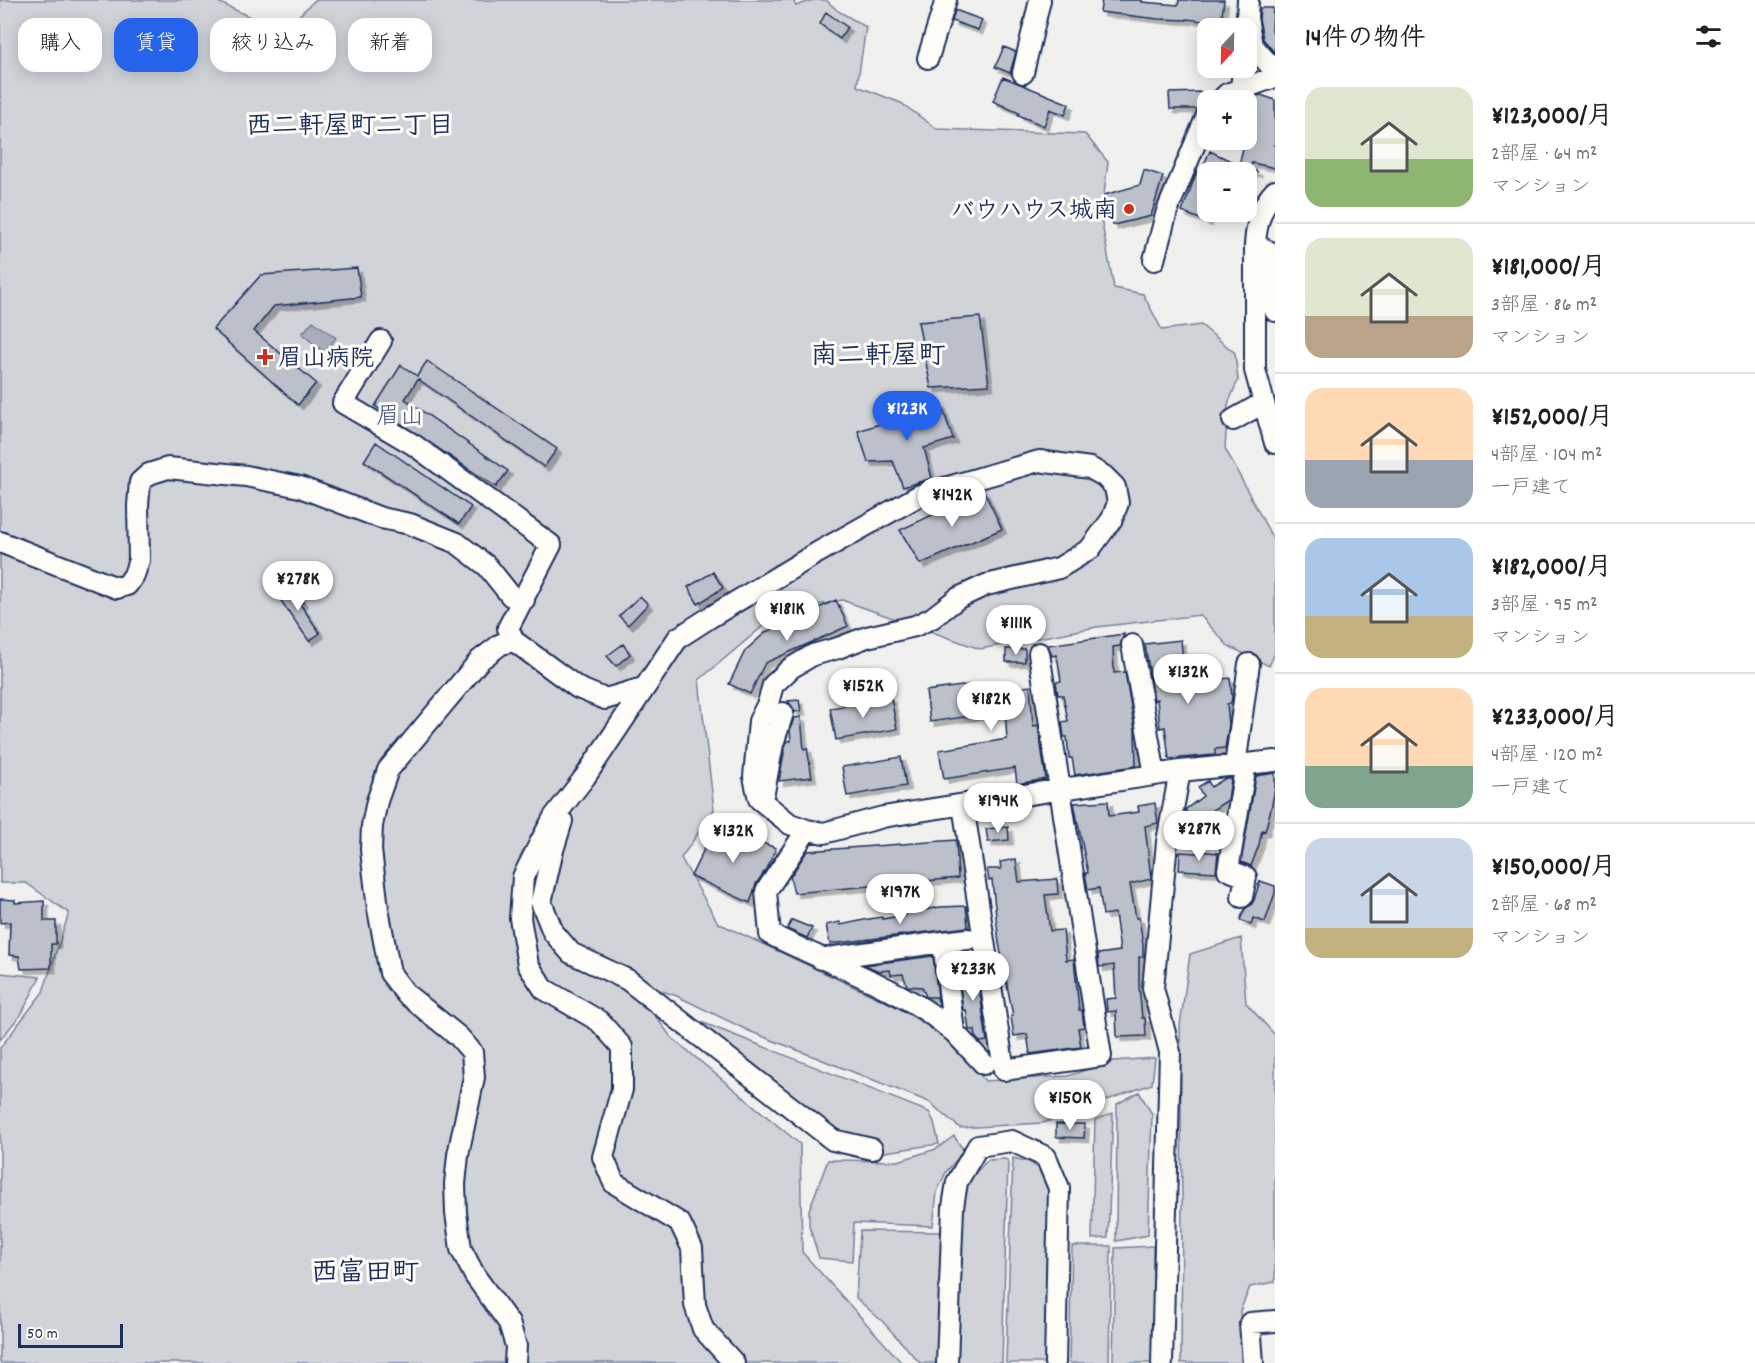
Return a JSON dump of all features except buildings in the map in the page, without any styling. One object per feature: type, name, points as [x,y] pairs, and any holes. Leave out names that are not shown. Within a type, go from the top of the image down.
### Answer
[{"type":"street","points":[[928,58],[946,0]]},
{"type":"street","points":[[1023,74],[1040,0]]},
{"type":"street","points":[[1247,16],[1252,45],[1275,71]]},
{"type":"street","points":[[1242,78],[1241,89],[1275,76]]},
{"type":"street","points":[[1154,260],[1167,211],[1197,139]]},
{"type":"street","points":[[1275,191],[1270,196],[1256,226],[1268,251],[1275,311]]},
{"type":"street","points":[[1268,251],[1255,370],[1275,443]]},
{"type":"street","points":[[381,342],[344,403],[414,445],[551,546],[508,628],[514,641],[578,688],[605,699],[643,688]]},
{"type":"street","points":[[1233,420],[1263,403]]},
{"type":"street","points":[[734,1363],[703,1329],[695,1305],[692,1248],[680,1223],[614,1183],[603,1157],[622,1089],[622,1047],[599,1021],[544,989],[528,965],[520,918],[523,877],[554,818],[570,798],[678,638],[817,553],[920,495],[1039,461],[1090,468],[1104,476],[1114,487],[1118,503],[1112,519],[1090,549],[1059,568],[986,585],[958,598],[932,618],[915,626],[867,637],[813,655],[791,668],[773,685],[768,703],[759,721],[754,777],[759,799],[790,824],[824,833],[883,817],[1058,789],[1180,771],[1275,761]]},
{"type":"street","points":[[0,542],[117,588],[127,585],[134,575],[139,560],[138,505],[141,482],[149,474],[168,468],[246,476],[300,487],[381,518],[410,524],[457,543],[487,566],[511,596],[524,600]]},
{"type":"street","points":[[514,641],[501,644],[480,660],[388,770],[377,801],[372,826],[371,850],[378,909],[390,973],[406,994],[459,1037],[472,1052],[474,1077],[458,1155],[455,1184],[456,1213],[461,1249],[476,1276],[509,1323],[516,1346],[515,1363]]},
{"type":"street","points":[[1132,645],[1155,775]]},
{"type":"street","points":[[963,805],[1004,1070],[1101,1056],[1038,653]]},
{"type":"street","points":[[1242,897],[1246,878],[1228,870],[1249,664]]},
{"type":"street","points":[[762,802],[773,744],[783,713]]},
{"type":"street","points":[[1162,1363],[1170,1052],[1153,988],[1167,842],[1180,771]]},
{"type":"street","points":[[570,798],[553,850],[542,902],[553,932],[571,953],[628,980],[832,1140],[872,1149]]},
{"type":"street","points":[[807,830],[766,891],[770,934],[920,1007],[954,1032],[984,1064]]},
{"type":"street","points":[[821,959],[968,939]]},
{"type":"street","points":[[943,942],[954,1032]]},
{"type":"street","points":[[947,1363],[953,1206],[957,1182],[978,1146],[1012,1141],[1046,1157],[1059,1188],[1055,1363]]},
{"type":"street","points":[[1253,1363],[1250,1323],[1275,1321]]},
{"type":"green space","name":"眉山","points":[[0,0],[214,0],[252,18],[210,18],[210,72],[336,72],[336,18],[296,18],[315,0],[793,0],[796,6],[813,0],[826,0],[838,11],[866,27],[857,86],[901,103],[937,129],[1085,134],[1108,162],[1101,218],[1114,288],[1143,294],[1162,330],[1201,325],[1235,353],[1238,380],[1228,404],[1225,448],[1275,543],[1275,653],[1269,666],[1228,646],[1200,615],[1097,627],[980,649],[842,600],[818,605],[768,622],[699,680],[714,810],[681,858],[718,923],[897,1007],[954,1042],[985,1081],[1068,1076],[1113,1061],[1155,1058],[1152,1084],[1043,1123],[960,1128],[929,1102],[749,1031],[677,996],[629,980],[671,1037],[800,1144],[802,1252],[902,1363],[0,1363],[0,1048],[43,992],[69,913],[26,883],[0,883]]},
{"type":"green space","points":[[1241,938],[1246,1003],[1275,1035],[1275,1282],[1250,1287],[1240,1311],[1244,1363],[1181,1363],[1180,1026],[1190,954]]},
{"type":"green space","points":[[0,973],[40,977],[22,1013],[0,1040]]},
{"type":"green space","points":[[686,1016],[929,1112],[939,1144],[878,1153],[880,1144],[833,1134]]},
{"type":"green space","points":[[1139,1092],[1152,1114],[1148,1235],[1116,1241],[1117,1104]]},
{"type":"green space","points":[[1113,1113],[1108,1238],[1092,1239],[1095,1120]]},
{"type":"green space","points":[[954,1136],[964,1151],[946,1172],[937,1192],[933,1226],[854,1223],[852,1261],[819,1258],[809,1225],[809,1210],[828,1160],[898,1161],[936,1149]]},
{"type":"green space","points":[[1013,1158],[1029,1162],[1038,1168],[1053,1196],[1049,1363],[1006,1363]]},
{"type":"green space","points":[[988,1160],[1008,1160],[1002,1363],[956,1363],[962,1205],[968,1185],[978,1170]]},
{"type":"green space","points":[[860,1231],[945,1232],[940,1363],[920,1363],[883,1322],[856,1298]]},
{"type":"green space","points":[[1072,1246],[1111,1246],[1109,1363],[1069,1363]]},
{"type":"green space","points":[[1153,1246],[1153,1363],[1113,1363],[1115,1248]]},
{"type":"water","points":[[313,321],[336,338],[325,353],[302,334]]},
{"type":"place","name":"バウハウス城南","points":[[1129,209]]},
{"type":"place","name":"眉山病院","points":[[265,357]]},
{"type":"district","name":"西二軒屋町二丁目","points":[[350,124]]},
{"type":"district","name":"南二軒屋町","points":[[878,354]]},
{"type":"district","name":"西富田町","points":[[365,1271]]}]
